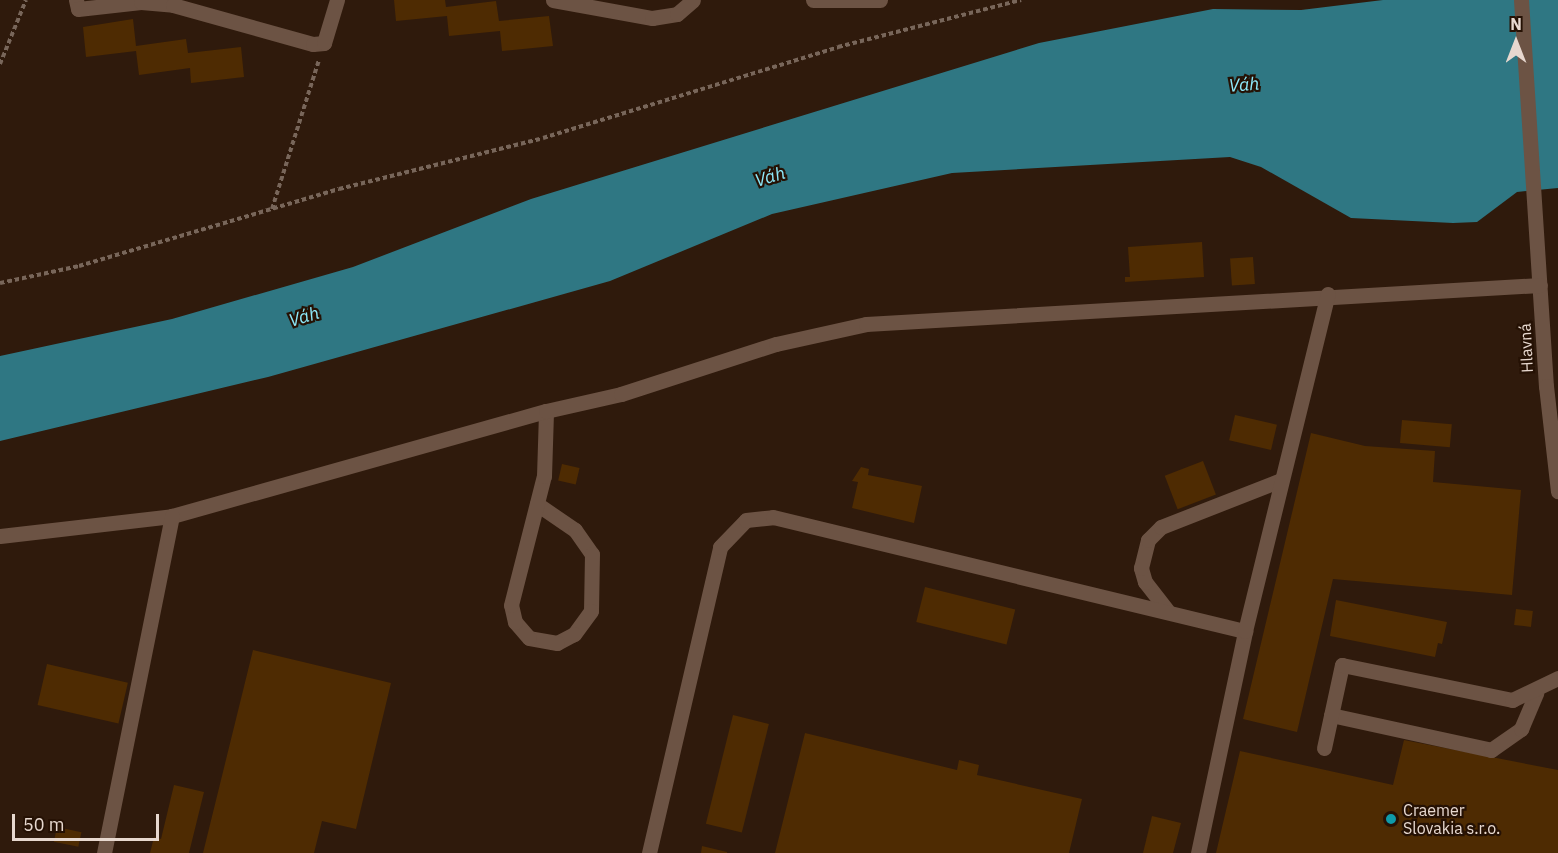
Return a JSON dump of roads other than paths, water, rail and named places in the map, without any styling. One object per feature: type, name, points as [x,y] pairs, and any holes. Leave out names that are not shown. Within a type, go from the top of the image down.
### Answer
[{"type":"street","points":[[77,4],[159,3],[313,44],[324,43],[337,0]]},
{"type":"street","points":[[553,0],[652,18],[677,14],[693,0]]},
{"type":"street","points":[[813,0],[880,0]]},
{"type":"street","name":"Hlavná","points":[[1521,0],[1544,342],[1558,491]]},
{"type":"street","points":[[0,536],[172,516],[546,411],[621,394],[776,344],[866,324],[1328,294],[1540,285]]},
{"type":"street","points":[[1198,853],[1245,631],[1328,294]]},
{"type":"street","points":[[1544,342],[1558,357]]},
{"type":"street","points":[[537,504],[575,530],[592,554],[591,611],[574,634],[557,643],[529,638],[512,612],[537,504],[544,476],[546,411]]},
{"type":"street","points":[[1168,611],[1144,582],[1141,568],[1148,540],[1161,527],[1281,480]]},
{"type":"street","points":[[104,853],[172,516]]},
{"type":"street","points":[[649,853],[720,548],[746,520],[773,517],[1245,631]]},
{"type":"street","points":[[1324,748],[1342,665],[1512,700],[1536,693],[1558,678]]},
{"type":"street","points":[[1331,715],[1491,750],[1521,729],[1536,693]]},
{"type":"water","name":"Váh","points":[[1383,0],[1558,0],[1558,188],[1517,192],[1477,222],[1453,223],[1351,218],[1261,167],[1230,157],[952,173],[772,214],[610,281],[268,377],[0,441],[0,356],[172,319],[353,267],[531,199],[1039,43],[1213,9],[1301,10]]},
{"type":"place","name":"Craemer Slovakia s.r.o.","points":[[1391,819]]}]
